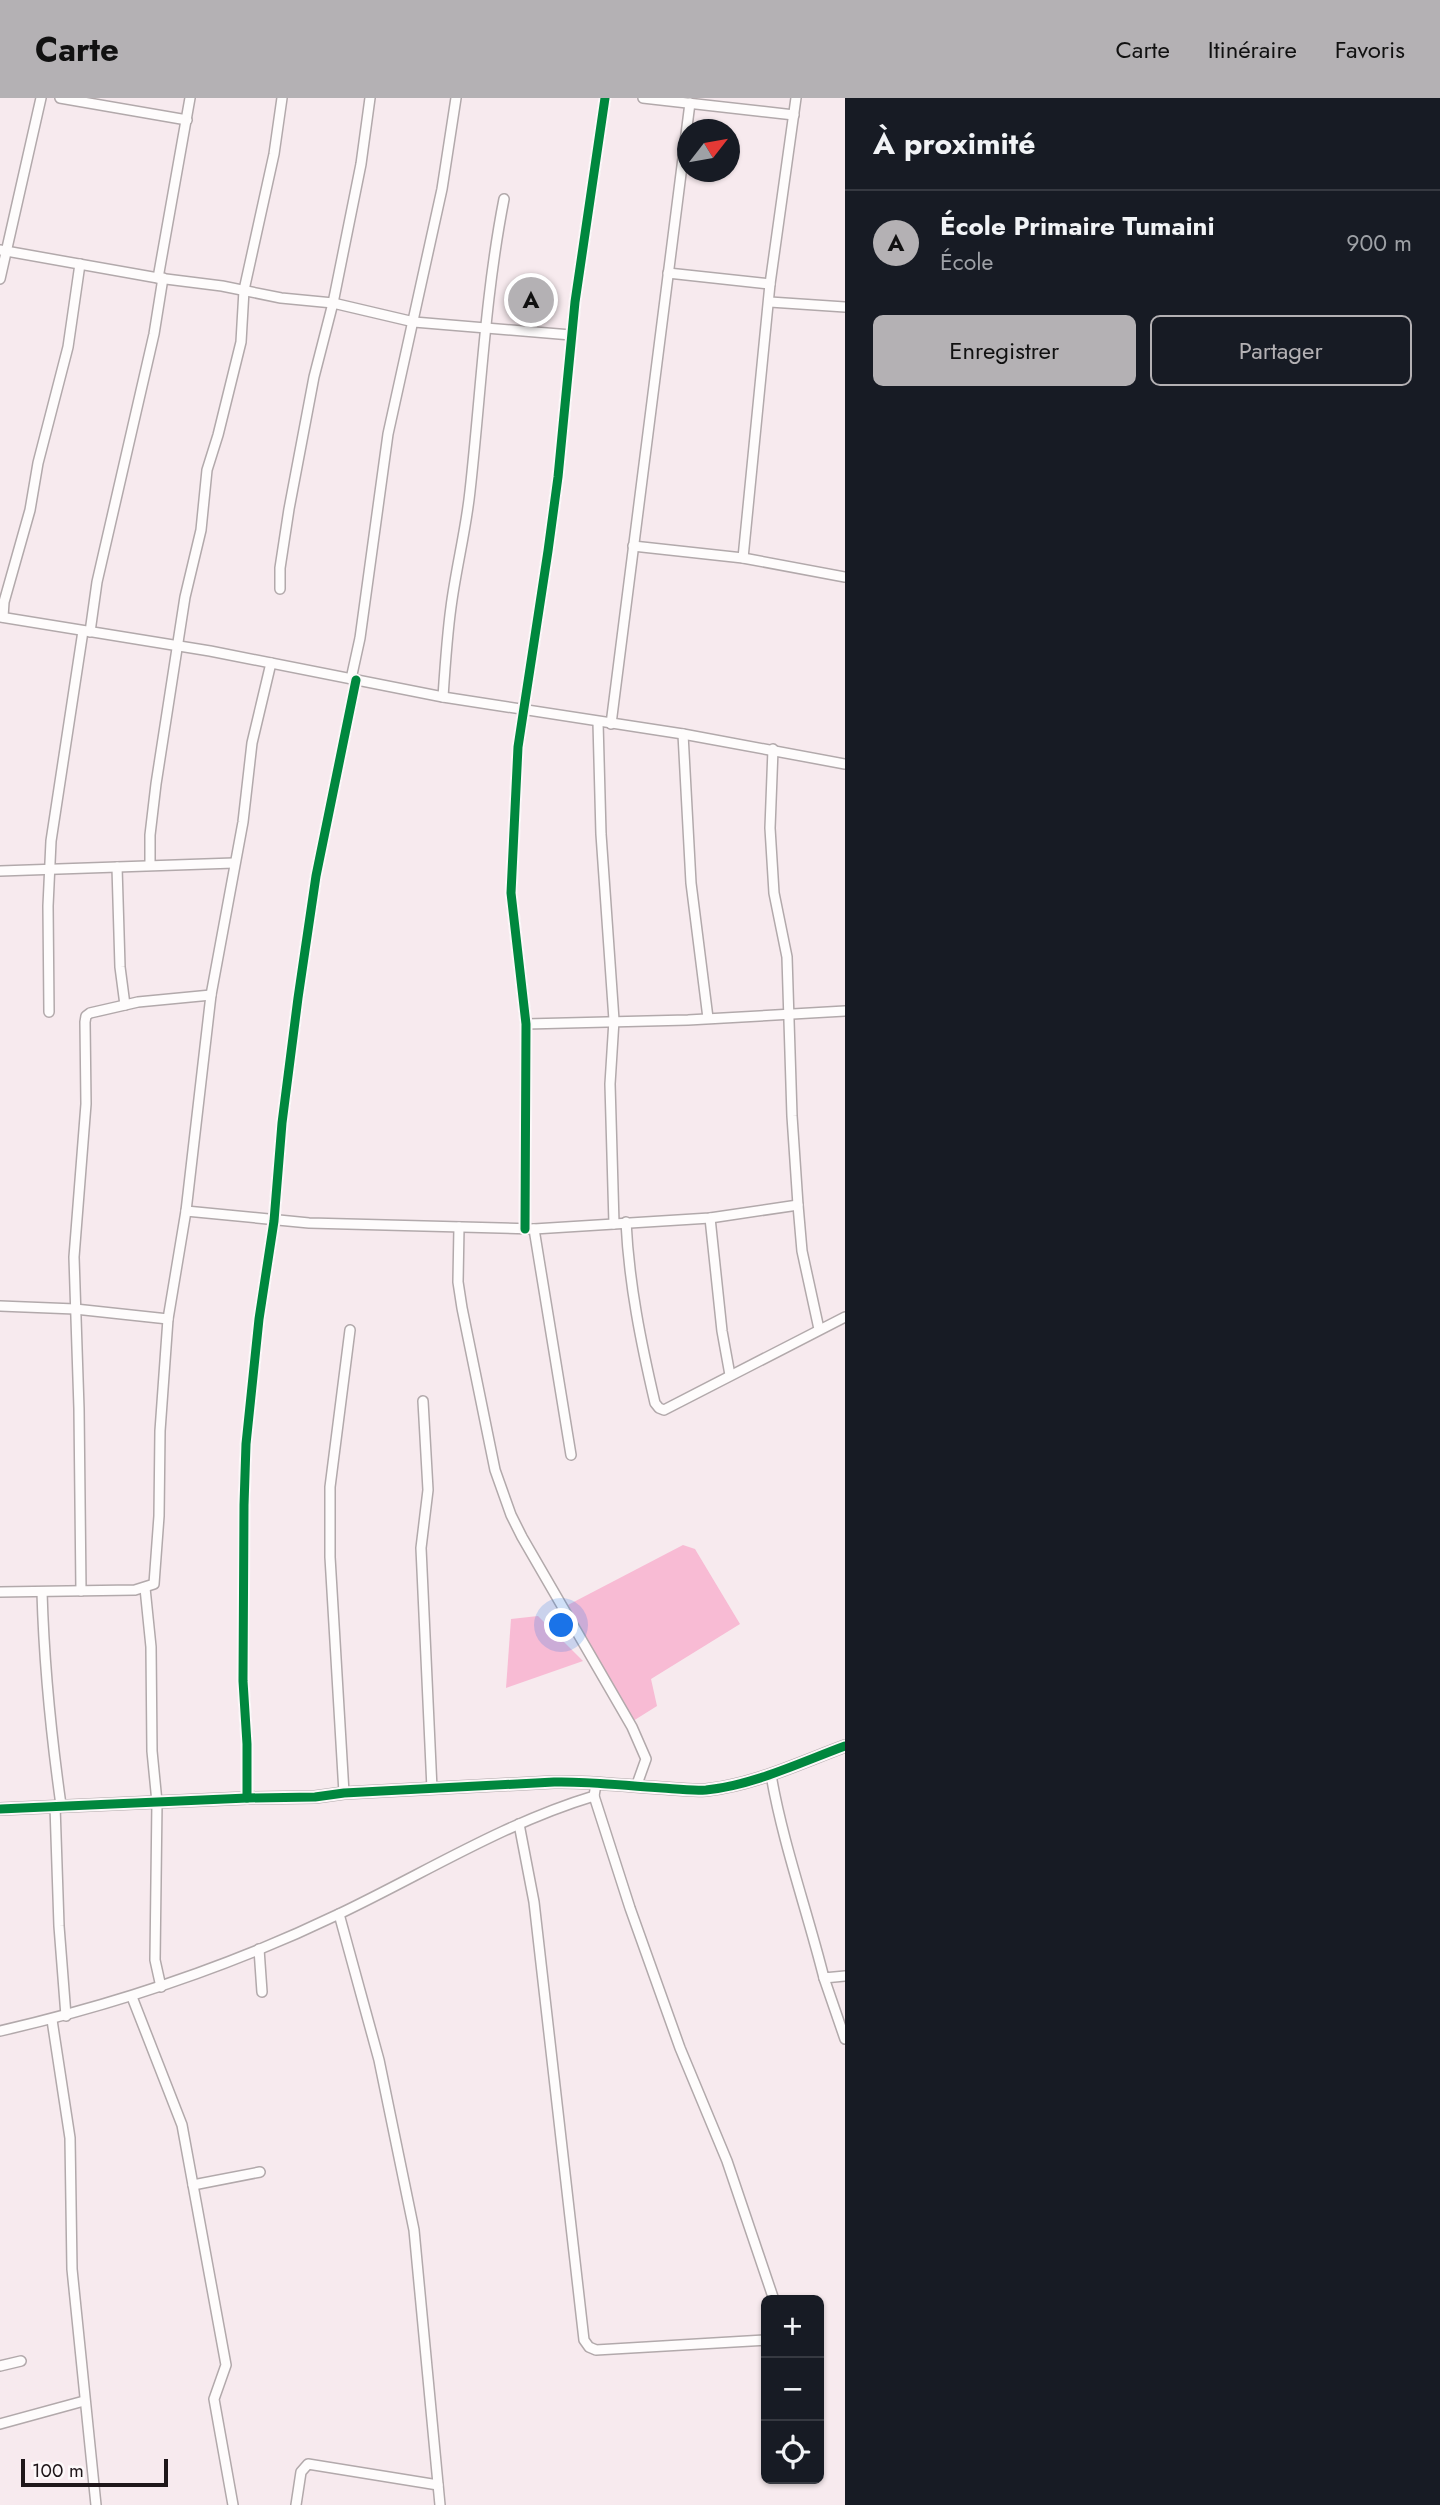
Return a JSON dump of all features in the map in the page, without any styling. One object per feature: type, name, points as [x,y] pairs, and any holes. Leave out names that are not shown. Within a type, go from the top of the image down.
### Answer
[{"type":"street","points":[[0,279],[3,251],[41,98]]},
{"type":"street","points":[[60,98],[187,120]]},
{"type":"street","points":[[49,1012],[49,870],[62,763],[97,582],[154,334],[160,278],[190,98]]},
{"type":"street","points":[[150,865],[153,810],[185,597],[201,530],[207,470],[241,342],[244,290],[274,154],[282,98]]},
{"type":"street","points":[[279,589],[289,509],[313,377],[333,303],[361,164],[370,98]]},
{"type":"street","points":[[247,1798],[243,1681],[246,1444],[259,1319],[274,1221],[282,1123],[316,876],[360,638],[388,434],[442,189],[456,98]]},
{"type":"street","points":[[571,1455],[530,1229],[526,1024],[511,893],[518,747],[558,477],[570,335],[605,98]]},
{"type":"street","points":[[643,98],[705,102],[794,115]]},
{"type":"street","points":[[743,558],[770,284],[796,98]]},
{"type":"street","points":[[611,724],[690,103]]},
{"type":"street","points":[[443,697],[451,606],[469,505],[480,401],[484,328],[494,247],[504,199]]},
{"type":"street","points":[[3,251],[281,298],[333,303],[414,321],[570,335]]},
{"type":"street","points":[[80,264],[68,347],[38,463],[30,510],[1,617],[178,646],[443,697],[683,734],[845,764]]},
{"type":"street","points":[[668,273],[770,284]]},
{"type":"street","points":[[770,302],[845,307]]},
{"type":"street","points":[[633,546],[743,558],[845,577]]},
{"type":"street","points":[[0,1592],[145,1588],[154,1582],[168,1319],[186,1211],[211,995],[243,822],[252,743],[271,663]]},
{"type":"street","points":[[598,722],[601,834],[614,1020],[610,1084],[614,1224]]},
{"type":"street","points":[[683,734],[691,883],[708,1018]]},
{"type":"street","points":[[773,749],[771,854],[774,893],[787,957],[798,1205],[802,1251],[820,1329]]},
{"type":"street","points":[[0,871],[234,863]]},
{"type":"street","points":[[117,867],[120,967],[125,1004]]},
{"type":"street","points":[[81,1591],[74,1257],[86,1104],[86,1016],[125,1004],[211,995]]},
{"type":"street","points":[[526,1024],[845,1011]]},
{"type":"street","points":[[186,1211],[274,1221],[368,1226],[530,1229],[710,1218],[798,1205]]},
{"type":"street","points":[[710,1218],[722,1331],[730,1375]]},
{"type":"street","points":[[626,1223],[639,1335],[655,1403],[659,1408],[664,1409],[845,1317]]},
{"type":"street","points":[[459,1227],[458,1282],[495,1470],[522,1537],[632,1727],[646,1759],[635,1787]]},
{"type":"street","points":[[0,1306],[168,1319]]},
{"type":"street","points":[[344,1793],[330,1558],[330,1487],[349,1330]]},
{"type":"street","points":[[423,1401],[428,1490],[421,1548],[432,1789]]},
{"type":"street","points":[[145,1588],[151,1647],[152,1751],[157,1802],[155,1959],[161,1987]]},
{"type":"street","points":[[42,1592],[44,1662],[58,1805],[59,1926],[66,2016]]},
{"type":"street","points":[[0,1809],[315,1797],[344,1793],[583,1781],[702,1790],[732,1786],[771,1775],[845,1746]]},
{"type":"street","points":[[771,1775],[779,1818],[824,1978],[845,2039]]},
{"type":"street","points":[[596,1784],[594,1796],[630,1908],[680,2048],[727,2161],[772,2295]]},
{"type":"street","points":[[0,2031],[52,2020],[132,1997],[259,1949],[339,1914],[519,1824],[594,1796]]},
{"type":"street","points":[[519,1824],[534,1902],[584,2340],[589,2347],[596,2350],[761,2340]]},
{"type":"street","points":[[339,1914],[379,2060],[414,2230],[439,2505]]},
{"type":"street","points":[[259,1949],[262,1992]]},
{"type":"street","points":[[824,1978],[845,1976]]},
{"type":"street","points":[[132,1997],[182,2125],[226,2365],[214,2399],[233,2505]]},
{"type":"street","points":[[52,2020],[70,2138],[72,2269],[96,2505]]},
{"type":"street","points":[[193,2185],[260,2172]]},
{"type":"street","points":[[0,2366],[21,2361]]},
{"type":"street","points":[[0,2424],[84,2401]]},
{"type":"street","points":[[296,2505],[301,2472],[308,2464],[438,2485]]},
{"type":"shaded area","points":[[683,1545],[695,1549],[740,1624],[651,1679],[657,1706],[633,1721],[566,1606]]},
{"type":"shaded area","points":[[538,1616],[583,1661],[506,1688],[511,1619]]},
{"type":"cycle path","points":[[525,1229],[526,1024],[511,893],[518,747],[558,477],[575,302],[605,98]]},
{"type":"cycle path","points":[[247,1798],[243,1681],[246,1444],[298,998],[316,876],[356,680]]},
{"type":"cycle path","points":[[0,1809],[315,1797],[344,1793],[554,1782],[706,1790],[759,1778],[845,1746]]},
{"type":"place","name":"École Primaire Tumaini","points":[[531,300]]}]
